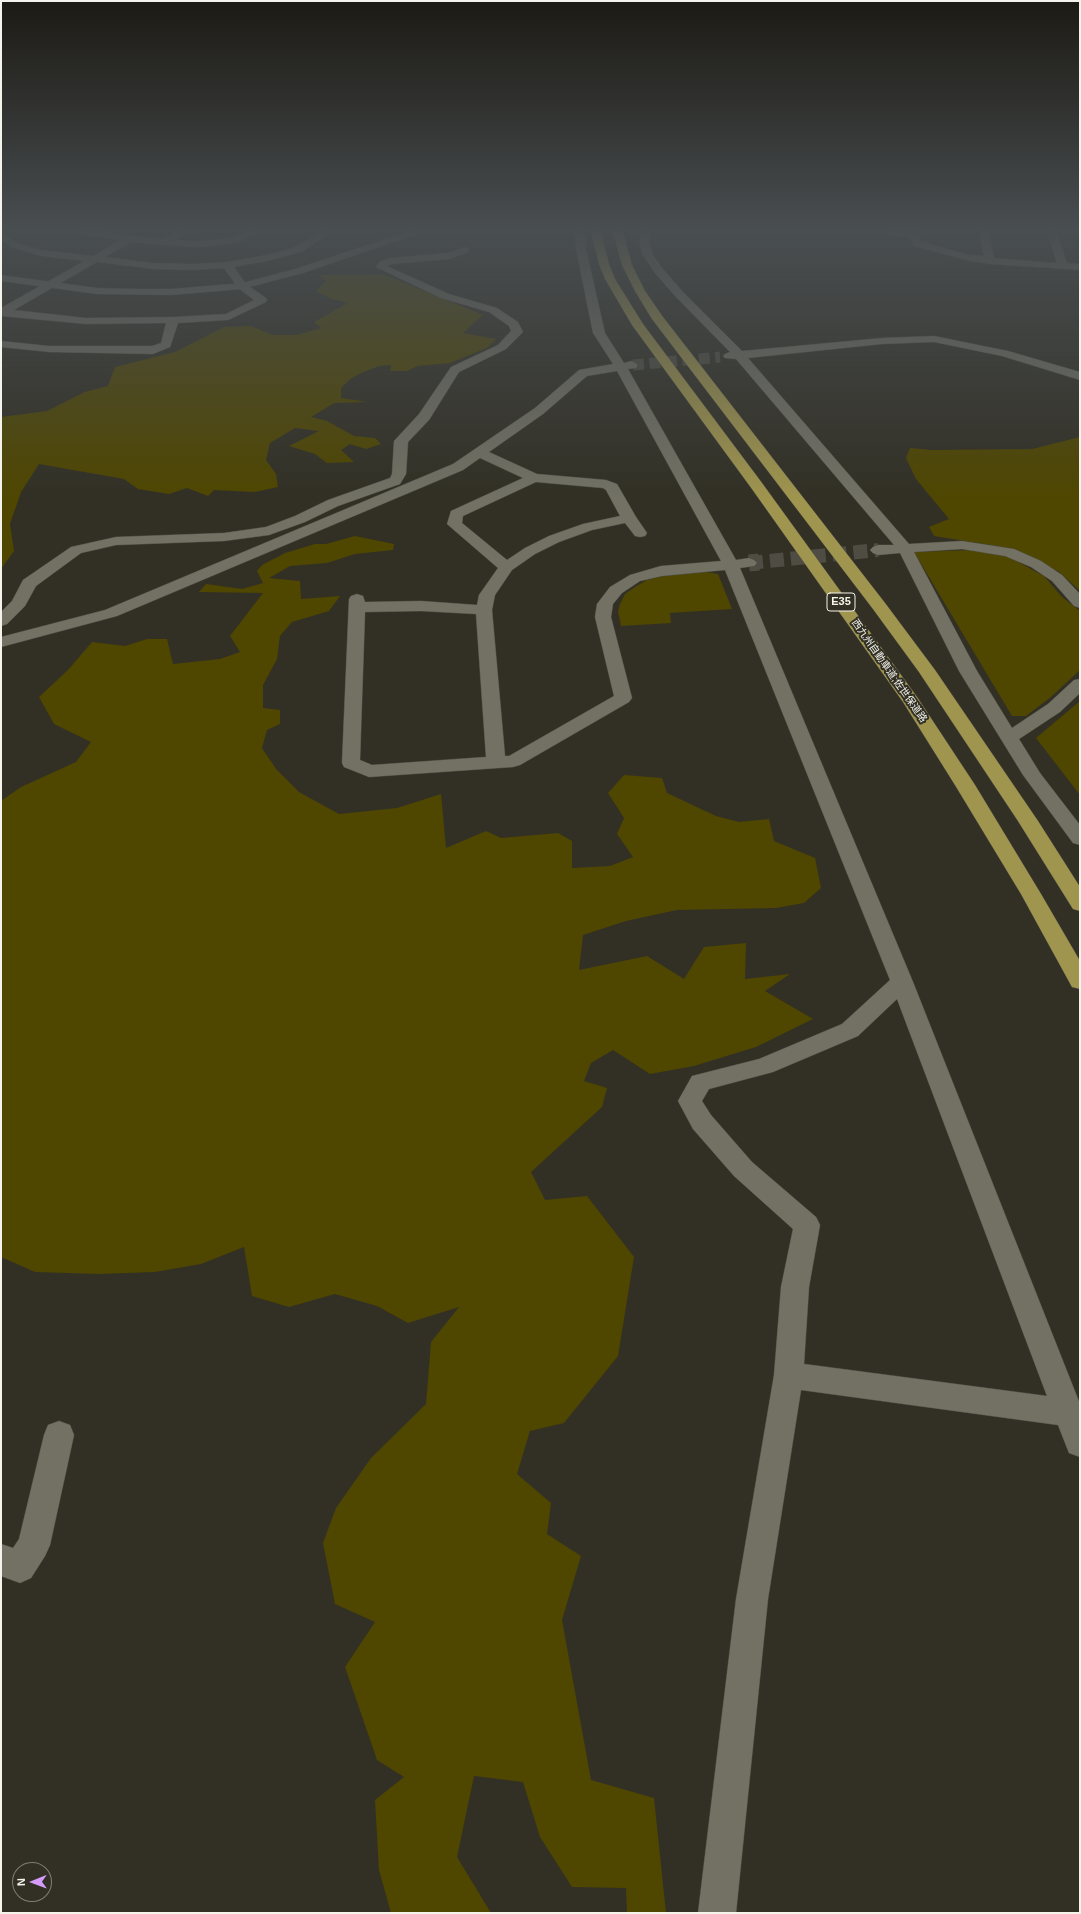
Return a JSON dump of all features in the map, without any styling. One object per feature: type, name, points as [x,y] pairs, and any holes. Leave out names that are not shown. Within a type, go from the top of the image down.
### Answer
[{"type":"highway","name":"西九州自動車道;佐世保道路","points":[[636,321],[762,492],[911,701],[1007,853],[1080,981]]},
{"type":"highway","name":"E35","points":[[660,321],[880,606],[1007,790],[1080,904]]},
{"type":"street","points":[[1,344],[49,349],[153,350],[166,345],[173,321]]},
{"type":"street","points":[[1,621],[19,603],[29,583],[76,550],[116,541],[224,537],[269,531],[300,519],[333,503],[395,480],[399,474],[402,441],[424,417],[455,370],[502,346],[517,332],[514,324],[510,321]]},
{"type":"street","points":[[596,321],[599,333],[627,366],[731,565],[902,982],[1080,1444]]},
{"type":"street","points":[[706,321],[739,355],[904,547],[968,670],[1032,775],[1080,839]]},
{"type":"street","points":[[720,357],[882,341],[934,339],[1004,353],[1080,376]]},
{"type":"street","points":[[1,642],[111,614],[458,467],[539,411],[583,373],[627,366]]},
{"type":"street","points":[[479,452],[534,478],[606,484],[612,487],[629,518],[640,533]]},
{"type":"street","points":[[506,567],[454,524],[456,514],[534,478]]},
{"type":"street","points":[[496,762],[484,610],[487,595],[506,567],[530,551],[554,539],[588,528],[629,518]]},
{"type":"street","points":[[878,550],[904,547],[962,545],[1009,552],[1036,564],[1057,578],[1080,603]]},
{"type":"street","points":[[484,610],[357,603],[351,763],[369,771],[514,761],[623,698],[603,617],[605,604],[616,590],[635,578],[661,571],[749,563]]},
{"type":"street","points":[[1010,738],[1054,708],[1080,684]]},
{"type":"street","points":[[717,1913],[752,1599],[790,1375],[795,1287],[807,1225],[743,1169],[702,1122],[690,1101],[701,1082],[765,1066],[850,1030],[902,982]]},
{"type":"street","points":[[790,1375],[1069,1413]]},
{"type":"street","points":[[1,1560],[20,1567],[34,1546],[59,1435]]},
{"type":"shaded area","points":[[476,321],[463,333],[496,339],[487,348],[450,363],[417,366],[407,371],[390,371],[391,365],[380,366],[363,372],[350,379],[341,388],[341,398],[367,402],[334,403],[311,417],[327,421],[354,436],[375,438],[381,444],[366,449],[350,444],[341,450],[354,462],[327,463],[315,454],[289,446],[319,431],[295,428],[270,443],[266,460],[276,474],[278,487],[255,492],[214,490],[208,496],[187,488],[169,494],[138,489],[124,479],[39,464],[21,492],[10,524],[14,551],[1,569],[1,417],[47,411],[85,392],[108,386],[115,367],[175,352],[224,327],[251,326],[273,335],[297,335],[321,328],[314,322]]},
{"type":"shaded area","points":[[1080,437],[1080,591],[1058,571],[1002,547],[934,536],[929,527],[949,519],[916,479],[906,458],[910,448],[932,450],[1032,449]]},
{"type":"shaded area","points":[[355,536],[394,544],[393,550],[355,554],[327,563],[290,566],[269,578],[300,581],[301,599],[340,596],[329,611],[292,622],[280,636],[277,659],[263,685],[263,708],[280,710],[280,724],[267,730],[262,748],[276,769],[299,792],[339,814],[397,808],[441,794],[446,848],[486,831],[501,838],[558,833],[572,841],[572,868],[610,866],[633,857],[617,834],[624,818],[608,793],[624,775],[662,778],[667,793],[716,816],[739,822],[769,819],[774,841],[815,858],[821,888],[804,903],[776,908],[677,910],[626,921],[583,935],[579,970],[647,956],[684,979],[704,947],[746,943],[745,979],[790,974],[765,991],[813,1019],[756,1047],[694,1066],[650,1074],[613,1050],[591,1063],[584,1081],[607,1088],[602,1107],[531,1172],[545,1200],[587,1196],[634,1257],[618,1356],[564,1423],[530,1431],[517,1474],[551,1503],[547,1534],[581,1556],[562,1620],[591,1780],[654,1798],[666,1913],[627,1913],[626,1888],[572,1887],[540,1837],[523,1782],[474,1776],[457,1857],[491,1913],[391,1913],[379,1870],[375,1800],[404,1777],[377,1760],[345,1667],[375,1622],[335,1604],[323,1543],[336,1508],[371,1458],[426,1404],[431,1342],[459,1307],[408,1323],[377,1306],[335,1294],[289,1307],[252,1296],[244,1247],[201,1264],[155,1272],[99,1274],[35,1272],[1,1257],[1,801],[21,787],[76,762],[91,742],[54,724],[39,697],[68,670],[92,642],[125,646],[147,639],[167,639],[173,664],[220,659],[240,652],[230,636],[263,593],[199,592],[206,584],[242,589],[263,583],[257,571],[262,565],[285,553],[315,544],[326,544]]},
{"type":"shaded area","points":[[972,550],[1005,555],[1044,576],[1062,597],[1080,611],[1080,670],[1051,697],[1026,716],[1012,716],[914,552]]},
{"type":"shaded area","points":[[706,572],[718,574],[732,609],[670,613],[671,623],[621,626],[618,611],[620,604],[625,594],[635,587],[647,580],[667,575]]},
{"type":"shaded area","points":[[1080,701],[1080,795],[1036,738]]},
{"type":"tunnel","points":[[633,365],[720,357]]},
{"type":"tunnel","points":[[759,562],[749,563],[878,550]]}]
